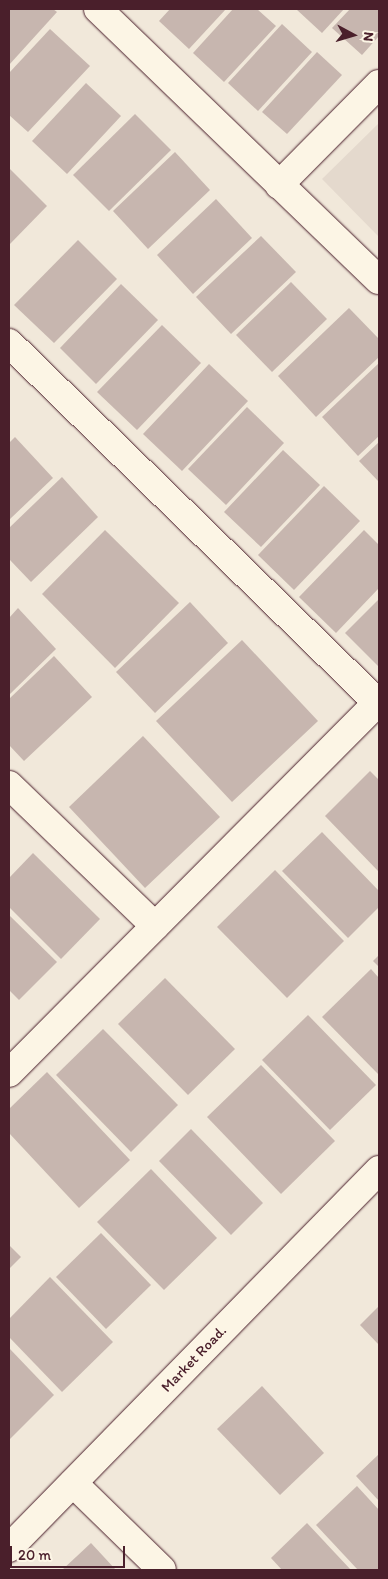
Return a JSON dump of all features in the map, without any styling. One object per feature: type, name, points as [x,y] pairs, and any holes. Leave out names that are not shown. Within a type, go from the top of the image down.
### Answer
[{"type":"street","points":[[98,9],[278,185],[379,280]]},
{"type":"street","points":[[278,185],[379,84]]},
{"type":"street","points":[[9,343],[378,703],[9,1073]]},
{"type":"street","points":[[9,785],[155,926]]},
{"type":"street","name":"Market Road.","points":[[9,1548],[379,1170]]},
{"type":"street","points":[[73,1483],[162,1570]]},
{"type":"shaded area","points":[[379,123],[379,237],[322,179]]},
{"type":"building","points":[[9,9],[53,9],[57,12],[9,65]]},
{"type":"building","points":[[170,9],[226,9],[189,49],[159,21]]},
{"type":"building","points":[[233,9],[257,9],[276,26],[224,82],[193,53]]},
{"type":"building","points":[[296,9],[344,9],[322,33]]},
{"type":"building","points":[[350,9],[379,9],[379,36],[362,55],[332,28]]},
{"type":"building","points":[[282,24],[312,52],[258,111],[228,83]]},
{"type":"building","points":[[50,29],[90,66],[28,132],[9,115],[9,73]]},
{"type":"building","points":[[317,52],[342,75],[287,134],[262,112]]},
{"type":"building","points":[[86,83],[121,116],[67,174],[32,141]]},
{"type":"building","points":[[135,114],[171,150],[109,211],[73,175]]},
{"type":"building","points":[[175,152],[210,190],[148,249],[113,211]]},
{"type":"building","points":[[9,168],[47,206],[9,245]]},
{"type":"building","points":[[216,199],[252,238],[193,294],[157,255]]},
{"type":"building","points":[[261,236],[296,272],[231,334],[196,297]]},
{"type":"building","points":[[78,240],[117,279],[54,343],[14,305]]},
{"type":"building","points":[[291,282],[327,319],[272,372],[236,335]]},
{"type":"building","points":[[121,284],[158,320],[96,384],[60,348]]},
{"type":"building","points":[[349,308],[379,339],[379,357],[316,417],[278,376]]},
{"type":"building","points":[[162,325],[201,363],[137,430],[97,392]]},
{"type":"building","points":[[379,363],[379,436],[358,456],[322,417]]},
{"type":"building","points":[[209,364],[248,401],[182,471],[143,434]]},
{"type":"building","points":[[247,407],[284,443],[226,505],[188,469]]},
{"type":"building","points":[[15,437],[53,478],[9,520],[9,443]]},
{"type":"building","points":[[379,442],[379,482],[359,461]]},
{"type":"building","points":[[283,450],[320,485],[261,547],[224,512]]},
{"type":"building","points":[[62,477],[98,517],[31,582],[9,559],[9,528]]},
{"type":"building","points":[[324,486],[360,521],[294,590],[258,555]]},
{"type":"building","points":[[105,530],[179,603],[115,668],[42,594]]},
{"type":"building","points":[[364,530],[379,545],[379,588],[336,633],[299,597]]},
{"type":"building","points":[[379,599],[379,667],[345,633]]},
{"type":"building","points":[[190,602],[228,643],[155,713],[116,672]]},
{"type":"building","points":[[18,608],[56,649],[9,695],[9,618]]},
{"type":"building","points":[[242,640],[318,721],[232,802],[156,721]]},
{"type":"building","points":[[54,656],[92,697],[24,761],[9,745],[9,699]]},
{"type":"building","points":[[143,736],[220,817],[145,888],[69,807]]},
{"type":"building","points":[[370,771],[379,780],[379,872],[325,816]]},
{"type":"building","points":[[322,832],[379,891],[379,907],[348,938],[282,871]]},
{"type":"building","points":[[33,853],[100,919],[61,959],[9,907],[9,878]]},
{"type":"building","points":[[275,870],[344,941],[287,998],[217,927]]},
{"type":"building","points":[[9,915],[57,962],[19,1000],[9,990]]},
{"type":"building","points":[[379,955],[379,967],[373,961]]},
{"type":"building","points":[[371,969],[379,978],[379,1075],[322,1017]]},
{"type":"building","points":[[165,978],[235,1049],[188,1095],[118,1024]]},
{"type":"building","points":[[308,1015],[376,1085],[330,1130],[262,1060]]},
{"type":"building","points":[[103,1029],[178,1105],[131,1152],[56,1075]]},
{"type":"building","points":[[261,1065],[335,1141],[281,1194],[207,1117]]},
{"type":"building","points":[[47,1072],[130,1160],[79,1208],[9,1133],[9,1109]]},
{"type":"building","points":[[191,1129],[263,1203],[231,1235],[159,1161]]},
{"type":"building","points":[[151,1169],[217,1238],[164,1290],[97,1222]]},
{"type":"building","points":[[101,1233],[151,1285],[106,1329],[56,1277]]},
{"type":"building","points":[[9,1245],[21,1257],[9,1269]]},
{"type":"building","points":[[50,1277],[113,1342],[62,1392],[9,1337],[9,1319]]},
{"type":"building","points":[[379,1306],[379,1345],[360,1325]]},
{"type":"building","points":[[9,1348],[54,1395],[9,1440]]},
{"type":"building","points":[[262,1386],[324,1453],[280,1495],[217,1429]]},
{"type":"building","points":[[379,1454],[379,1501],[356,1476]]},
{"type":"building","points":[[357,1486],[379,1510],[379,1570],[358,1570],[316,1525]]},
{"type":"building","points":[[307,1523],[351,1570],[282,1570],[271,1558]]},
{"type":"building","points":[[91,1543],[116,1570],[62,1570]]}]
